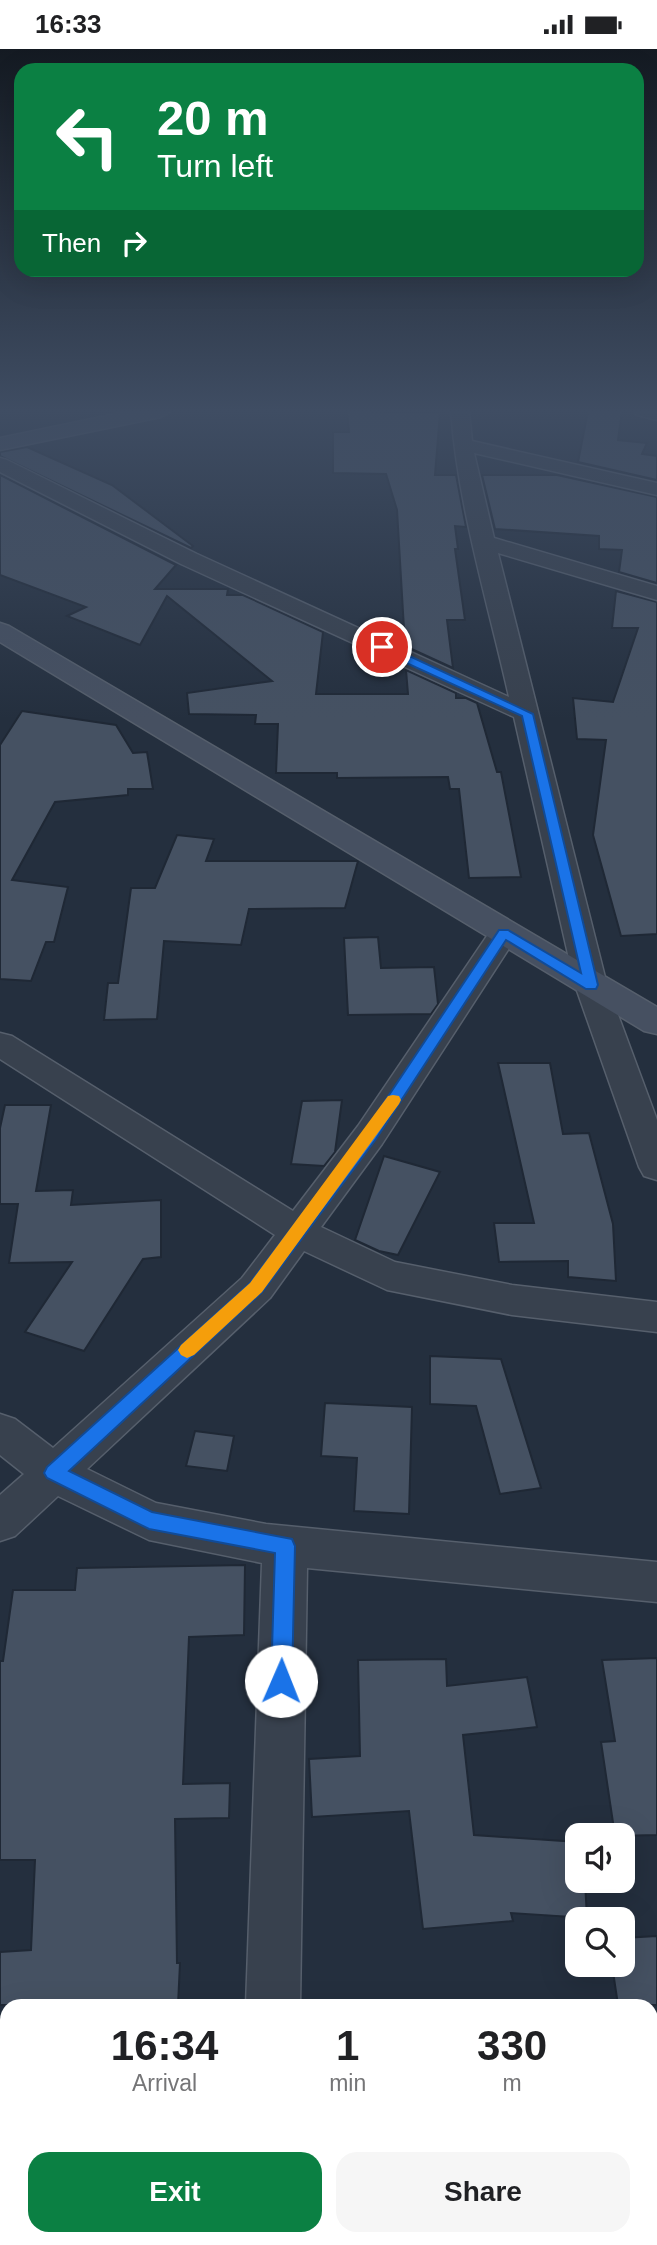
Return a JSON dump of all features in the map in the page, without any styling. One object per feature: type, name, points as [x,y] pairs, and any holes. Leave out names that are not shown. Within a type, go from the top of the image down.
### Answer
[{"type":"street","points":[[98,513],[189,559],[527,714]]},
{"type":"street","points":[[479,513],[591,985],[657,1167]]},
{"type":"street","points":[[485,542],[657,593]]},
{"type":"street","points":[[0,631],[657,1023]]},
{"type":"street","points":[[0,1522],[256,1288],[370,1135],[504,933]]},
{"type":"street","points":[[0,1044],[298,1232],[387,1275],[512,1300],[657,1317]]},
{"type":"street","points":[[0,1431],[54,1473],[149,1521],[285,1546],[657,1582]]},
{"type":"street","points":[[273,1999],[285,1546]]},
{"type":"building","points":[[0,513],[75,513],[176,565],[155,589],[228,589],[227,595],[243,595],[323,632],[316,694],[408,694],[406,670],[456,693],[456,698],[466,698],[477,703],[497,772],[501,772],[521,877],[469,878],[459,789],[450,789],[448,777],[337,778],[337,773],[276,773],[278,724],[255,724],[256,715],[189,714],[187,693],[272,681],[167,596],[140,645],[67,616],[86,607],[0,575]]},
{"type":"building","points":[[119,513],[150,513],[193,546],[191,548]]},
{"type":"building","points":[[397,513],[463,513],[466,527],[455,526],[458,549],[455,549],[465,620],[447,620],[453,668],[405,646]]},
{"type":"building","points":[[491,513],[657,513],[657,583],[619,572],[622,550],[599,549],[599,536],[495,529]]},
{"type":"building","points":[[616,591],[657,602],[657,934],[621,936],[593,835],[606,740],[577,739],[573,698],[613,702],[638,628],[612,628]]},
{"type":"building","points":[[22,711],[116,725],[133,753],[147,752],[153,789],[128,789],[128,795],[55,802],[12,880],[68,887],[54,942],[46,942],[31,981],[0,979],[0,745]]},
{"type":"building","points":[[177,835],[214,839],[206,861],[358,861],[345,908],[249,909],[241,945],[164,941],[157,1019],[104,1020],[108,983],[118,983],[131,888],[155,888]]},
{"type":"building","points":[[378,937],[381,968],[434,967],[438,1004],[431,1014],[348,1015],[344,938]]},
{"type":"building","points":[[498,1063],[550,1063],[563,1134],[589,1133],[613,1224],[616,1281],[568,1277],[568,1261],[499,1262],[494,1223],[534,1223]]},
{"type":"building","points":[[342,1100],[335,1152],[324,1166],[291,1164],[302,1101]]},
{"type":"building","points":[[5,1105],[51,1105],[36,1191],[73,1190],[71,1205],[161,1200],[161,1257],[143,1259],[84,1351],[25,1332],[72,1262],[9,1263],[18,1204],[0,1204],[0,1128]]},
{"type":"building","points":[[384,1156],[440,1172],[398,1255],[379,1251],[355,1240]]},
{"type":"building","points":[[430,1356],[501,1359],[541,1488],[500,1494],[476,1406],[430,1404]]},
{"type":"building","points":[[325,1403],[412,1407],[409,1514],[354,1511],[357,1458],[321,1456]]},
{"type":"building","points":[[195,1431],[234,1436],[227,1471],[186,1466]]},
{"type":"building","points":[[245,1565],[244,1635],[189,1637],[183,1784],[230,1783],[229,1818],[175,1819],[177,1963],[180,1963],[178,1999],[0,1999],[0,1952],[31,1950],[35,1860],[0,1860],[0,1661],[3,1661],[13,1590],[75,1590],[77,1568]]},
{"type":"building","points":[[657,1658],[657,1835],[635,1836],[635,1823],[613,1823],[601,1742],[615,1741],[602,1660]]},
{"type":"building","points":[[446,1659],[447,1686],[527,1677],[537,1727],[463,1735],[474,1835],[565,1841],[565,1893],[586,1893],[586,1907],[565,1907],[565,1917],[511,1913],[513,1921],[423,1929],[409,1811],[312,1817],[309,1759],[360,1756],[358,1660]]},
{"type":"building","points":[[657,1936],[657,1999],[617,1999],[614,1977],[635,1977],[635,1937]]},
{"type":"slow traffic","points":[[187,1350],[256,1288],[393,1100]]},
{"type":"route","points":[[281,1681],[285,1546],[149,1521],[54,1473],[256,1288],[370,1135],[504,933],[591,985],[527,714],[382,647]]}]
